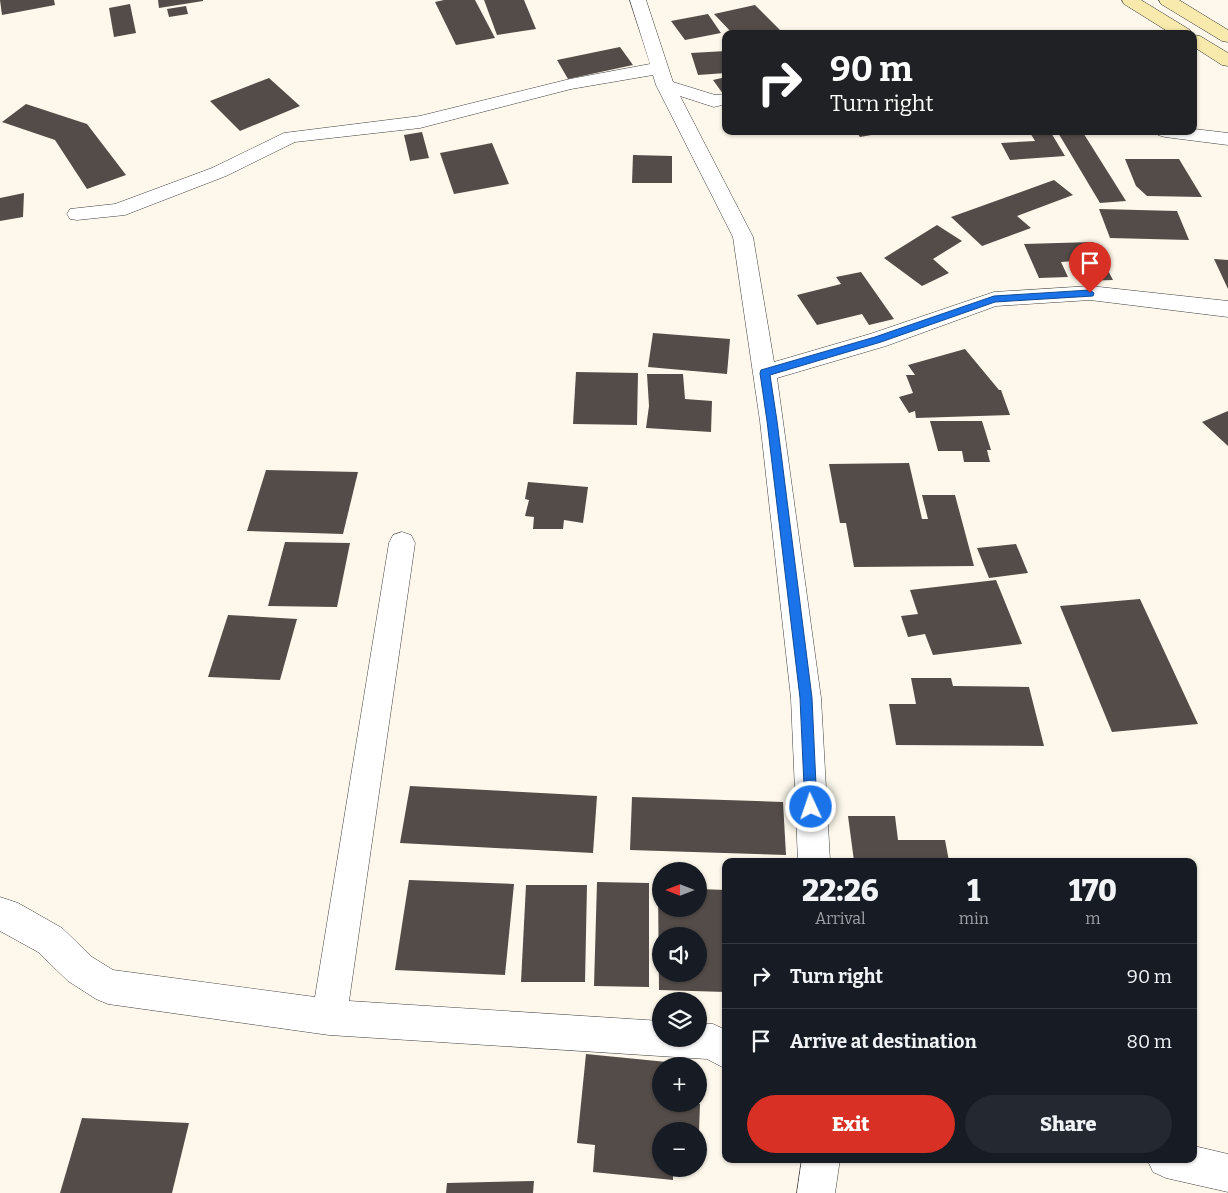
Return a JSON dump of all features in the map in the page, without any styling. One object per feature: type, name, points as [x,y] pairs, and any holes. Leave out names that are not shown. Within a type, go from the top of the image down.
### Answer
[{"type":"main road","points":[[1130,0],[1178,30]]},
{"type":"main road","points":[[1167,0],[1228,37]]},
{"type":"main road","points":[[1197,42],[1228,61]]},
{"type":"street","points":[[638,0],[662,77],[743,237],[774,431],[806,698],[814,858]]},
{"type":"street","points":[[77,214],[118,210],[219,172],[291,137],[420,122],[570,84],[662,77],[714,100],[722,99]]},
{"type":"street","points":[[1193,135],[1228,140]]},
{"type":"street","points":[[764,373],[878,340],[994,299],[1090,293],[1228,309]]},
{"type":"street","points":[[329,1017],[402,543]]},
{"type":"street","points":[[0,914],[6,915],[50,940],[80,969],[108,988],[329,1017],[713,1042],[722,1048]]},
{"type":"street","points":[[816,1193],[820,1163]]},
{"type":"street","points":[[1184,1163],[1228,1173]]},
{"type":"building","points":[[0,0],[54,0],[55,5],[2,15]]},
{"type":"building","points":[[158,0],[203,0],[203,1],[159,8]]},
{"type":"building","points":[[444,0],[475,0],[495,38],[456,45],[435,2]]},
{"type":"building","points":[[484,0],[524,0],[536,29],[497,35]]},
{"type":"building","points":[[130,4],[136,33],[114,37],[109,8]]},
{"type":"building","points":[[755,5],[780,30],[729,30],[714,14]]},
{"type":"building","points":[[186,6],[188,14],[169,17],[167,9]]},
{"type":"building","points":[[708,14],[721,33],[685,40],[671,21]]},
{"type":"building","points":[[620,47],[633,65],[568,79],[557,60]]},
{"type":"building","points":[[722,51],[722,73],[698,75],[691,53]]},
{"type":"building","points":[[269,78],[300,106],[240,131],[210,101]]},
{"type":"building","points":[[722,78],[722,92],[713,80]]},
{"type":"building","points":[[26,104],[87,124],[126,175],[87,189],[55,140],[2,122]]},
{"type":"building","points":[[422,132],[429,158],[410,161],[404,135]]},
{"type":"building","points":[[1031,135],[1052,135],[1065,156],[1010,160],[1001,143],[1035,141]]},
{"type":"building","points":[[1059,135],[1085,135],[1126,201],[1100,203]]},
{"type":"building","points":[[492,143],[509,184],[454,194],[440,153]]},
{"type":"building","points":[[633,155],[672,156],[672,183],[632,183]]},
{"type":"building","points":[[1125,159],[1179,159],[1202,197],[1147,196],[1136,186]]},
{"type":"building","points":[[1054,180],[1073,195],[1017,216],[1031,228],[982,246],[951,217]]},
{"type":"building","points":[[24,193],[23,217],[0,221],[0,198]]},
{"type":"building","points":[[1099,209],[1177,211],[1189,240],[1110,238]]},
{"type":"building","points":[[937,225],[962,241],[933,259],[949,273],[922,286],[884,258]]},
{"type":"building","points":[[1093,242],[1113,280],[1085,281],[1075,261],[1061,262],[1068,277],[1039,278],[1024,244]]},
{"type":"building","points":[[1214,259],[1228,260],[1228,289]]},
{"type":"building","points":[[861,272],[894,319],[869,325],[862,314],[817,325],[797,295],[841,284],[836,277]]},
{"type":"building","points":[[653,333],[730,339],[727,374],[648,367]]},
{"type":"building","points":[[965,349],[999,390],[1001,390],[1010,415],[916,418],[915,411],[909,413],[899,397],[913,393],[906,375],[915,375],[908,365]]},
{"type":"building","points":[[576,372],[638,373],[637,425],[573,424]]},
{"type":"building","points":[[647,374],[683,374],[685,399],[712,401],[711,432],[646,428],[649,406]]},
{"type":"building","points":[[1228,411],[1228,446],[1202,422]]},
{"type":"building","points":[[930,421],[982,421],[991,450],[987,450],[990,462],[964,462],[962,451],[938,451]]},
{"type":"building","points":[[909,463],[922,519],[928,519],[922,495],[955,495],[974,566],[854,567],[846,523],[840,523],[829,464]]},
{"type":"building","points":[[266,470],[358,472],[343,534],[247,531]]},
{"type":"building","points":[[528,482],[588,487],[583,523],[564,520],[563,529],[533,529],[534,517],[525,516],[529,500],[525,499]]},
{"type":"building","points":[[285,542],[350,543],[337,607],[268,606]]},
{"type":"building","points":[[1016,544],[1028,573],[989,578],[977,548]]},
{"type":"building","points":[[996,580],[1022,644],[933,655],[925,634],[908,637],[901,616],[918,614],[910,590]]},
{"type":"building","points":[[1140,599],[1198,724],[1112,732],[1060,606]]},
{"type":"building","points":[[228,615],[297,619],[280,680],[208,677]]},
{"type":"building","points":[[911,678],[951,678],[953,686],[1029,687],[1044,746],[896,745],[889,704],[916,704]]},
{"type":"building","points":[[410,786],[597,796],[593,853],[400,843]]},
{"type":"building","points":[[632,797],[783,802],[786,855],[630,850]]},
{"type":"building","points":[[848,816],[895,816],[898,840],[945,840],[948,858],[854,858]]},
{"type":"building","points":[[409,880],[514,884],[505,975],[395,970]]},
{"type":"building","points":[[597,882],[649,883],[649,987],[594,986]]},
{"type":"building","points":[[526,885],[587,885],[585,982],[521,982]]},
{"type":"building","points":[[708,889],[722,890],[722,992],[659,990],[659,982],[707,982],[707,927],[658,927],[658,918],[708,918]]},
{"type":"building","points":[[586,1054],[652,1061],[652,1112],[700,1112],[699,1122],[652,1122],[652,1177],[673,1177],[673,1180],[593,1172],[595,1145],[577,1143]]},
{"type":"building","points":[[82,1118],[189,1123],[172,1193],[60,1193]]},
{"type":"building","points":[[534,1181],[533,1193],[446,1193],[447,1183]]},
{"type":"route","points":[[811,807],[806,698],[772,421],[764,373],[878,340],[994,299],[1090,293]]}]
